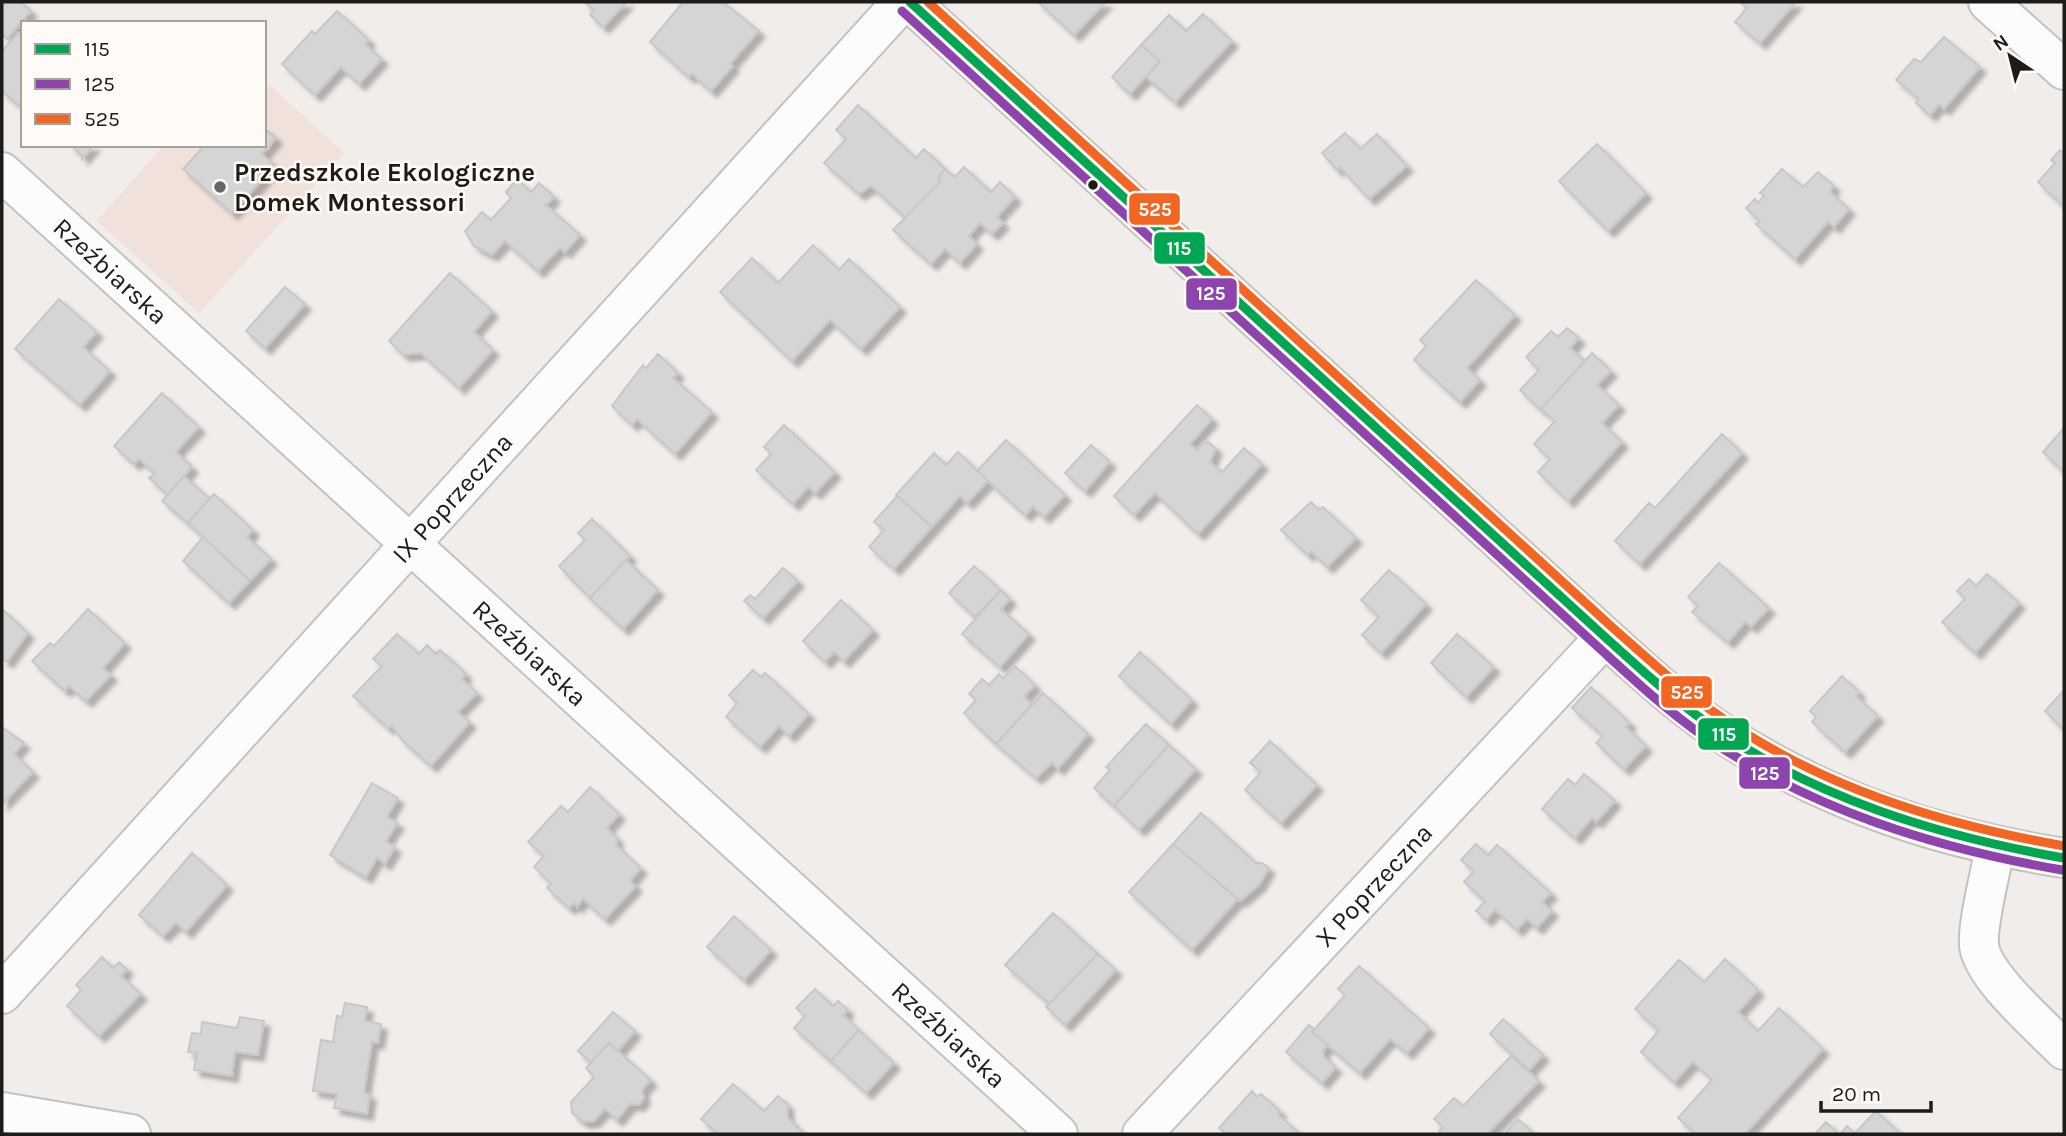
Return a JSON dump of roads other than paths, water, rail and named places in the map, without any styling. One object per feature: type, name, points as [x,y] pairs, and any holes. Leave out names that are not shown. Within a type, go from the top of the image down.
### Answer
[{"type":"street","name":"IX Poprzeczna","points":[[2,994],[902,2]]},
{"type":"street","points":[[910,2],[1668,692],[1735,741],[1814,785],[1923,829],[1995,848],[2064,858]]},
{"type":"street","points":[[1988,2],[2064,70]]},
{"type":"street","name":"Rzeźbiarska","points":[[2,172],[1058,1134]]},
{"type":"street","name":"X Poprzeczna","points":[[1142,1134],[1605,637]]},
{"type":"street","points":[[1995,848],[1979,944],[1984,960],[1997,979],[2051,1026],[2064,1050]]},
{"type":"street","points":[[2,1112],[131,1134]]},
{"type":"place","name":"Przedszkole Ekologiczne Domek Montessori","points":[[220,187]]}]
